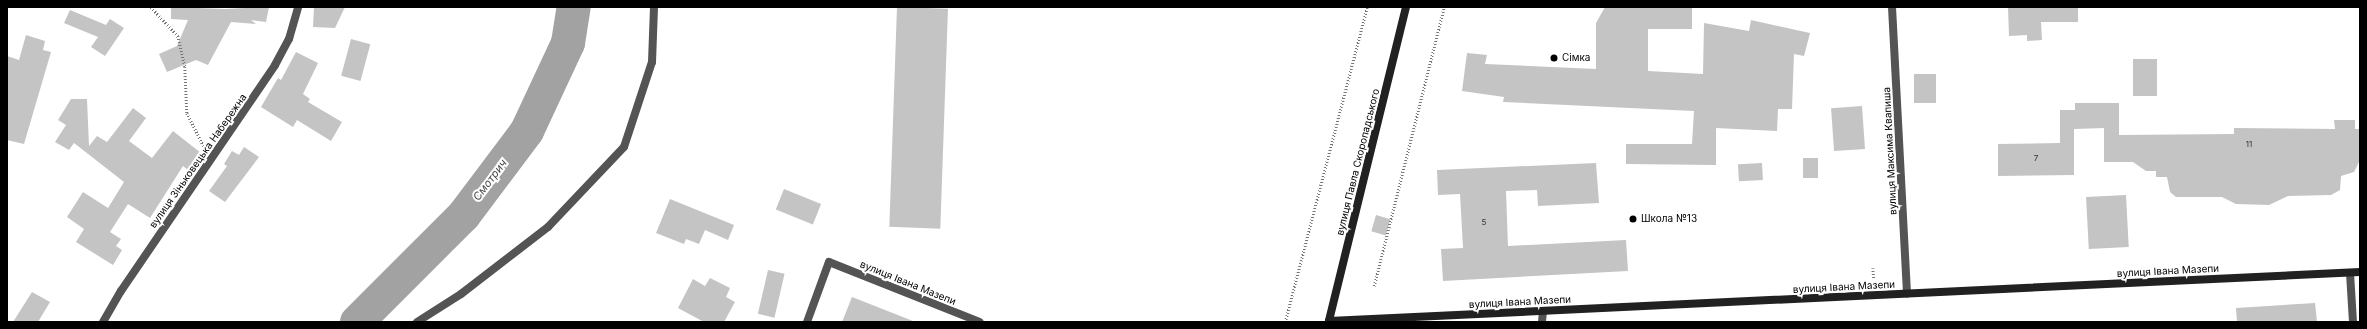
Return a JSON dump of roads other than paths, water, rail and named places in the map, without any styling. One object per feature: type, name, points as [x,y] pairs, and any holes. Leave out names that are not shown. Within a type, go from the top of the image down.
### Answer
[{"type":"street","name":"вулиця Зіньковецька Набережна","points":[[103,322],[212,156],[275,65],[289,39],[298,7]]},
{"type":"street","points":[[417,322],[461,294],[548,227],[624,147],[652,62],[654,7]]},
{"type":"street","name":"вулиця Павла Скоропадського","points":[[1329,321],[1406,7]]},
{"type":"street","name":"вулиця Максима Квапиша","points":[[1892,7],[1907,294]]},
{"type":"street","name":"вулиця Івана Мазепи","points":[[807,322],[829,262],[980,322]]},
{"type":"street","name":"вулиця Івана Мазепи","points":[[1329,321],[2360,272]]},
{"type":"street","points":[[2350,273],[2353,322]]},
{"type":"street","points":[[1542,322],[1543,311]]},
{"type":"waterway","name":"Смотрич","points":[[357,322],[464,215],[527,131],[568,43],[574,7]]},
{"type":"place","name":"Сімка","points":[[1554,58]]},
{"type":"place","name":"Школа №13","points":[[1633,219]]}]
